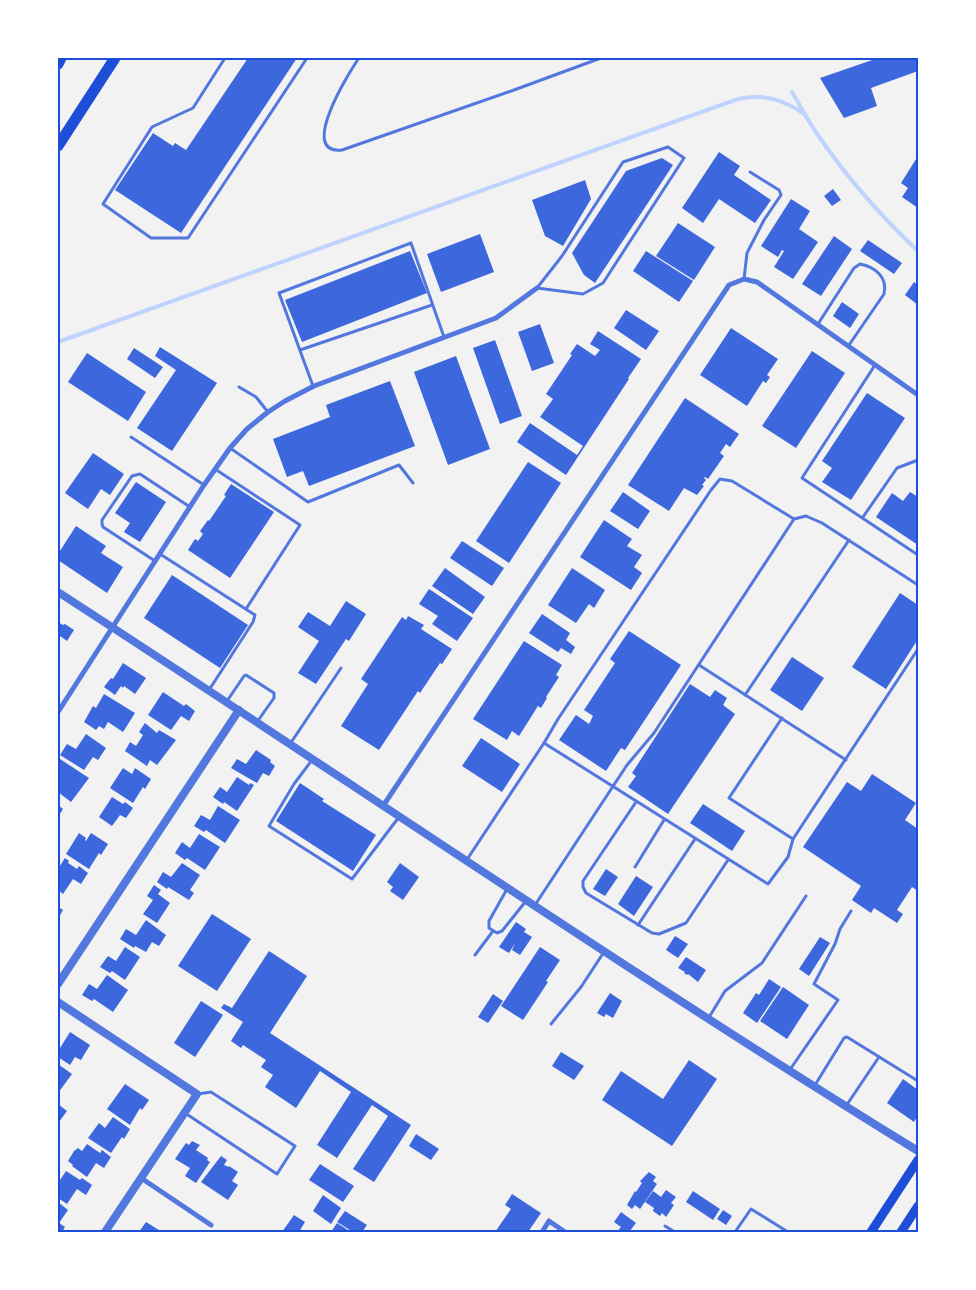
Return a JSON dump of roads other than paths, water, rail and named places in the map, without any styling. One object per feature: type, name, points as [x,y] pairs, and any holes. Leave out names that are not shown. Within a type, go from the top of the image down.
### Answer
[{"type":"highway","points":[[58,64],[61,58]]},
{"type":"highway","points":[[58,146],[115,58]]},
{"type":"main road","points":[[871,1232],[918,1160]]},
{"type":"main road","points":[[901,1232],[918,1208]]},
{"type":"street","points":[[383,806],[729,285],[744,279],[757,282],[918,395]]},
{"type":"street","points":[[58,712],[204,484],[230,448],[247,430],[268,412],[314,386],[496,318],[537,288]]},
{"type":"street","points":[[58,592],[534,906],[789,1071],[918,1151]]},
{"type":"street","points":[[58,984],[239,710]]},
{"type":"street","points":[[58,1002],[197,1094],[105,1232]]},
{"type":"street","points":[[141,1178],[211,1225]]},
{"type":"street","points":[[542,1232],[549,1222],[565,1232]]},
{"type":"lane","points":[[225,58],[193,108],[152,127],[103,204],[151,238],[188,238],[307,58]]},
{"type":"lane","points":[[359,58],[333,101],[326,122],[324,135],[326,144],[335,151],[601,58]]},
{"type":"lane","points":[[668,147],[684,158],[603,283],[582,294],[537,288],[562,256],[623,162],[668,147]]},
{"type":"lane","points":[[744,279],[747,253],[780,194],[779,190],[750,172]]},
{"type":"lane","points":[[314,386],[279,293],[411,243],[444,337]]},
{"type":"lane","points":[[818,324],[854,268],[860,264],[870,266],[883,278],[886,286],[884,294],[849,346]]},
{"type":"lane","points":[[300,350],[432,305]]},
{"type":"lane","points":[[875,364],[802,478],[918,555]]},
{"type":"lane","points":[[239,387],[256,397],[268,412]]},
{"type":"lane","points":[[131,437],[204,484]]},
{"type":"lane","points":[[230,448],[308,502],[399,465],[413,483]]},
{"type":"lane","points":[[863,517],[897,468],[918,460]]},
{"type":"lane","points":[[215,469],[300,525],[246,608]]},
{"type":"lane","points":[[155,561],[103,527],[102,520],[132,476],[136,474],[140,474],[190,507]]},
{"type":"lane","points":[[466,861],[720,479],[732,481],[794,519]]},
{"type":"lane","points":[[534,906],[627,766],[654,734],[794,519],[806,516],[822,523],[918,585]]},
{"type":"lane","points":[[745,695],[849,540]]},
{"type":"lane","points":[[160,554],[254,614],[255,619],[209,690]]},
{"type":"lane","points":[[544,743],[768,884],[788,857],[793,839],[918,649]]},
{"type":"lane","points":[[699,665],[846,760]]},
{"type":"lane","points":[[290,744],[341,668]]},
{"type":"lane","points":[[227,702],[244,676],[249,676],[275,695],[257,722]]},
{"type":"lane","points":[[782,718],[730,798],[793,839]]},
{"type":"lane","points":[[313,759],[294,784],[269,826],[352,879],[399,817]]},
{"type":"lane","points":[[636,802],[583,881],[586,893],[652,933],[659,934],[686,923],[728,860]]},
{"type":"lane","points":[[635,867],[664,820]]},
{"type":"lane","points":[[638,925],[695,839]]},
{"type":"lane","points":[[507,888],[489,922],[489,928],[493,931],[497,933],[502,931],[526,900]]},
{"type":"lane","points":[[708,1019],[725,991],[762,963],[806,896]]},
{"type":"lane","points":[[789,1071],[838,1000],[814,984],[851,911]]},
{"type":"lane","points":[[476,956],[493,931]]},
{"type":"lane","points":[[551,1024],[581,987],[605,952]]},
{"type":"lane","points":[[814,1086],[844,1038],[847,1037],[918,1082]]},
{"type":"lane","points":[[846,1106],[879,1057]]},
{"type":"lane","points":[[184,1112],[277,1174],[295,1146],[211,1092],[197,1094]]},
{"type":"lane","points":[[735,1232],[751,1209],[788,1232]]},
{"type":"lane","points":[[665,1226],[675,1232]]},
{"type":"waterway","points":[[792,92],[816,132],[842,168],[891,225],[918,251]]},
{"type":"waterway","points":[[58,342],[738,99],[747,97],[774,99],[790,105],[806,115]]}]
